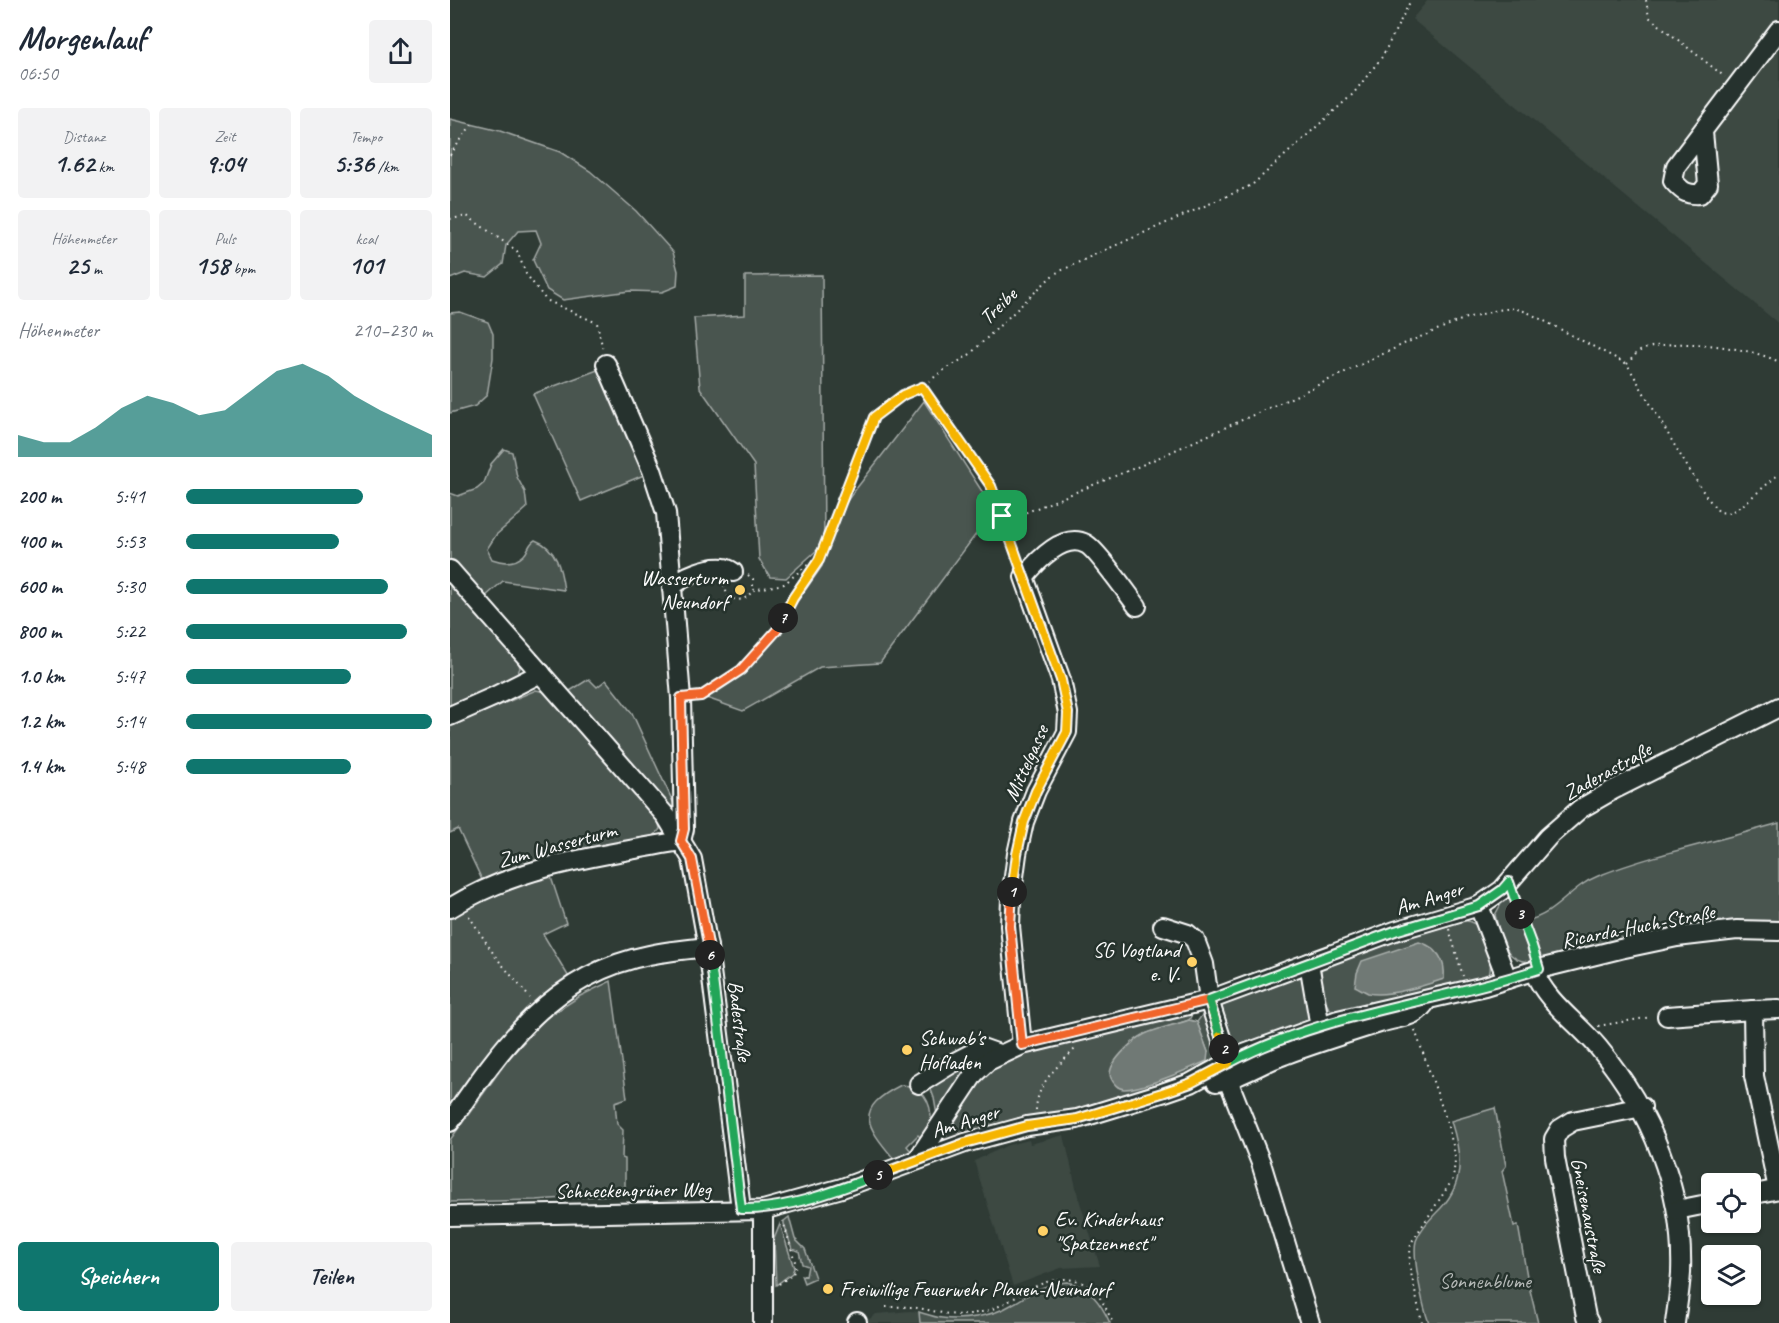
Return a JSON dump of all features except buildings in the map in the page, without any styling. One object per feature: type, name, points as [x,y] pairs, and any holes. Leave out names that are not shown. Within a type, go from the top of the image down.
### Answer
[{"type":"street","points":[[1703,132],[1779,30]]},
{"type":"street","points":[[606,364],[652,470],[666,513],[681,698],[684,829],[681,841]]},
{"type":"street","points":[[1024,577],[1035,563],[1059,546],[1073,540],[1088,544],[1137,606]]},
{"type":"street","points":[[672,587],[681,578],[697,573],[724,568],[733,572]]},
{"type":"street","name":"Badestraße","points":[[450,570],[666,816],[692,859],[708,947],[741,1209]]},
{"type":"street","name":"Mittelgasse","points":[[1022,1045],[1010,926],[1017,854],[1024,822],[1036,791],[1067,732],[1068,713],[1061,680],[1024,577]]},
{"type":"street","points":[[450,716],[493,698],[541,673]]},
{"type":"street","name":"Zaderastraße","points":[[1479,906],[1502,890],[1548,837],[1580,809],[1613,790],[1779,707]]},
{"type":"street","name":"Zum Wasserturm","points":[[455,905],[498,884],[548,867],[614,851],[681,841]]},
{"type":"street","name":"Am Anger","points":[[917,1160],[974,1074],[999,1054],[1022,1045],[1209,1000],[1395,931],[1479,906],[1507,979],[1320,1026],[1274,1042],[1228,1072]]},
{"type":"street","points":[[1163,926],[1188,934],[1195,940],[1204,964],[1209,1000],[1228,1072],[1261,1163],[1310,1323]]},
{"type":"street","name":"Ricarda-Huch-Straße","points":[[1507,979],[1620,949],[1677,937],[1737,930],[1779,931]]},
{"type":"street","points":[[450,1122],[494,1060],[540,1009],[567,987],[595,972],[619,963],[648,955],[708,947]]},
{"type":"street","points":[[1309,963],[1320,1026]]},
{"type":"street","points":[[1537,970],[1539,983],[1550,998],[1584,1030],[1641,1107],[1665,1163],[1677,1210],[1681,1273],[1675,1323]]},
{"type":"street","points":[[1410,1017],[1421,1011],[1427,1000]]},
{"type":"street","points":[[1753,1010],[1754,1076],[1779,1189],[1761,1193]]},
{"type":"street","points":[[1667,1016],[1779,1010]]},
{"type":"street","name":"Am Anger","points":[[917,1160],[965,1143],[1035,1125],[1077,1119],[1390,1019],[1410,1017]]},
{"type":"street","points":[[919,1084],[982,1048],[999,1054]]},
{"type":"street","name":"Gneisenaustraße","points":[[1589,1323],[1562,1197],[1554,1139],[1560,1129],[1573,1121],[1641,1107]]},
{"type":"street","name":"Schneckengrüner Weg","points":[[450,1216],[763,1210],[842,1188],[917,1160]]},
{"type":"street","points":[[1677,1210],[1701,1205]]},
{"type":"street","points":[[763,1210],[763,1323]]},
{"type":"path","name":"Treibe","points":[[681,698],[701,696],[741,670],[777,630],[793,598],[819,560],[874,417],[903,395],[922,387],[969,355],[1054,274],[1252,185],[1353,94],[1382,57],[1411,0]]},
{"type":"path","points":[[1646,0],[1648,17],[1737,86]]},
{"type":"path","points":[[450,155],[472,124]]},
{"type":"path","points":[[450,219],[466,216],[517,251],[526,274],[546,300],[597,323],[606,364]]},
{"type":"path","points":[[1002,516],[1027,512],[1142,465],[1302,393],[1408,342],[1467,318],[1514,308],[1527,312],[1627,364],[1700,488],[1719,512],[1730,513],[1779,474]]},
{"type":"path","points":[[1627,364],[1640,351],[1659,345],[1734,348],[1779,362]]},
{"type":"path","points":[[922,387],[991,486],[1024,577]]},
{"type":"path","points":[[753,590],[784,584],[806,566],[819,560]]},
{"type":"path","points":[[1509,882],[1532,946],[1537,970]]},
{"type":"path","points":[[455,905],[540,1009]]},
{"type":"path","points":[[1449,928],[1465,981]]},
{"type":"path","points":[[1592,1027],[1667,1016]]},
{"type":"path","points":[[1410,1017],[1445,1116],[1455,1161],[1453,1179],[1411,1244],[1409,1264],[1422,1323]]},
{"type":"path","points":[[1035,1125],[1037,1096],[1047,1077],[1088,1038],[1087,1029]]},
{"type":"path","points":[[762,1290],[776,1287],[793,1274],[796,1265],[783,1225],[782,1205]]},
{"type":"path","points":[[886,1307],[916,1307],[950,1316],[983,1312],[1010,1302],[1050,1280],[1062,1279],[1074,1280],[1093,1289],[1113,1323]]},
{"type":"shaded area","points":[[1428,0],[1779,0],[1779,324],[1412,19]]},
{"type":"shaded area","points":[[1419,942],[1431,947],[1439,955],[1442,960],[1444,979],[1385,994],[1368,993],[1355,986],[1362,961]]},
{"type":"shaded area","points":[[1189,1020],[1197,1022],[1208,1052],[1207,1061],[1142,1086],[1124,1089],[1114,1084],[1110,1073],[1121,1053],[1145,1034]]},
{"type":"shaded area","name":"Ev. Kinderhaus \"Spatzennest\"","points":[[1064,1135],[1078,1196],[1100,1266],[1061,1268],[1013,1286],[974,1161],[1008,1145],[1029,1140],[1030,1144]]},
{"type":"shaded area","points":[[919,1312],[920,1323],[864,1323],[876,1314]]},
{"type":"green space","points":[[450,119],[500,131],[560,152],[590,171],[636,211],[673,252],[678,271],[677,286],[662,292],[630,291],[563,300],[547,290],[533,260],[541,243],[536,230],[518,231],[506,245],[503,264],[487,277],[465,273],[450,279]]},
{"type":"green space","points":[[822,275],[824,542],[839,511],[924,401],[994,510],[880,663],[820,667],[743,711],[701,696],[741,670],[777,630],[822,566],[817,550],[786,578],[770,577],[759,559],[754,465],[700,388],[694,318],[745,315],[745,276]]},
{"type":"green space","points":[[460,312],[488,322],[493,334],[493,358],[487,395],[475,406],[450,413],[450,313]]},
{"type":"green space","points":[[603,368],[651,472],[581,501],[533,394]]},
{"type":"green space","points":[[504,449],[512,452],[517,477],[525,492],[527,508],[496,535],[487,549],[492,559],[509,562],[524,555],[535,540],[548,548],[557,560],[564,590],[503,581],[485,597],[450,564],[450,493],[458,496],[477,489],[484,483],[491,464]]},
{"type":"green space","points":[[450,578],[518,659],[520,668],[515,678],[450,708]]},
{"type":"green space","points":[[589,679],[597,687],[606,680],[632,713],[679,815],[674,815],[565,694]]},
{"type":"green space","points":[[536,690],[546,692],[658,818],[660,829],[655,835],[643,840],[484,884],[458,829],[450,833],[450,726]]},
{"type":"green space","points":[[1779,823],[1779,925],[1619,943],[1529,962],[1520,961],[1514,957],[1505,946],[1495,915],[1501,904],[1515,893],[1525,921],[1546,913],[1579,887],[1598,876],[1665,854]]},
{"type":"green space","points":[[550,874],[566,923],[543,934],[570,979],[450,1116],[450,915]]},
{"type":"green space","points":[[1458,919],[1474,924],[1484,936],[1490,957],[1489,976],[1337,1014],[1328,1006],[1321,987],[1321,967],[1329,959]]},
{"type":"green space","points":[[1297,975],[1305,977],[1312,1013],[1309,1021],[1234,1052],[1218,1006]]},
{"type":"green space","points":[[611,981],[627,1098],[615,1102],[617,1124],[623,1130],[622,1158],[625,1159],[625,1194],[536,1200],[450,1202],[450,1140],[509,1058],[545,1019],[580,996]]},
{"type":"green space","points":[[1194,1011],[1189,1020],[1145,1034],[1136,1040],[1208,1052],[1197,1022],[1202,1015],[1206,1016],[1219,1059],[1214,1066],[1117,1103],[964,1135],[958,1133],[952,1123],[993,1061]]},
{"type":"green space","points":[[962,1065],[968,1069],[937,1115],[929,1084]]},
{"type":"green space","points":[[901,1085],[915,1088],[924,1096],[930,1108],[931,1128],[922,1139],[918,1135],[907,1146],[911,1151],[894,1159],[876,1136],[869,1118],[870,1110],[876,1102]]},
{"type":"green space","name":"Sonnenblume","points":[[1495,1108],[1506,1166],[1502,1171],[1514,1226],[1518,1225],[1538,1323],[1429,1323],[1419,1282],[1415,1248],[1416,1241],[1427,1223],[1455,1188],[1459,1155],[1451,1121]]},
{"type":"green space","points":[[789,1217],[795,1239],[805,1249],[815,1278],[804,1283],[801,1275],[806,1276],[808,1266],[802,1264],[799,1251],[792,1249],[784,1224]]},
{"type":"green space","points":[[780,1224],[794,1268],[792,1273],[776,1285],[774,1239]]},
{"type":"green space","points":[[1067,1282],[1088,1291],[1103,1309],[1110,1323],[920,1323],[919,1312],[950,1319],[978,1317],[1004,1309],[1044,1287]]},
{"type":"place","name":"Wasserturm Neundorf","points":[[740,590]]},
{"type":"place","name":"SG Vogtland e. V.","points":[[1192,962]]},
{"type":"place","name":"Schwab's Hofladen","points":[[907,1050]]},
{"type":"place","name":"Ev. Kinderhaus \"Spatzennest\"","points":[[1043,1231]]},
{"type":"place","name":"Freiwillige Feuerwehr Plauen-Neundorf","points":[[828,1289]]},
{"type":"route","points":[[1002,516],[991,486],[922,387],[903,395],[874,417],[819,560],[793,598],[777,630],[741,670],[701,696],[681,698],[684,829],[681,841],[692,859],[708,947],[741,1209],[763,1210],[782,1205],[842,1188],[965,1143],[1027,1126],[1077,1119],[1191,1083],[1229,1063],[1227,1057],[1209,1000],[1395,931],[1479,906],[1502,890],[1509,882],[1539,969],[1485,986],[1338,1020],[1284,1038],[1244,1054],[1229,1063],[1209,1000],[1022,1045],[1010,926],[1017,854],[1024,822],[1036,791],[1067,732],[1068,713],[1061,680],[1002,516]]}]
